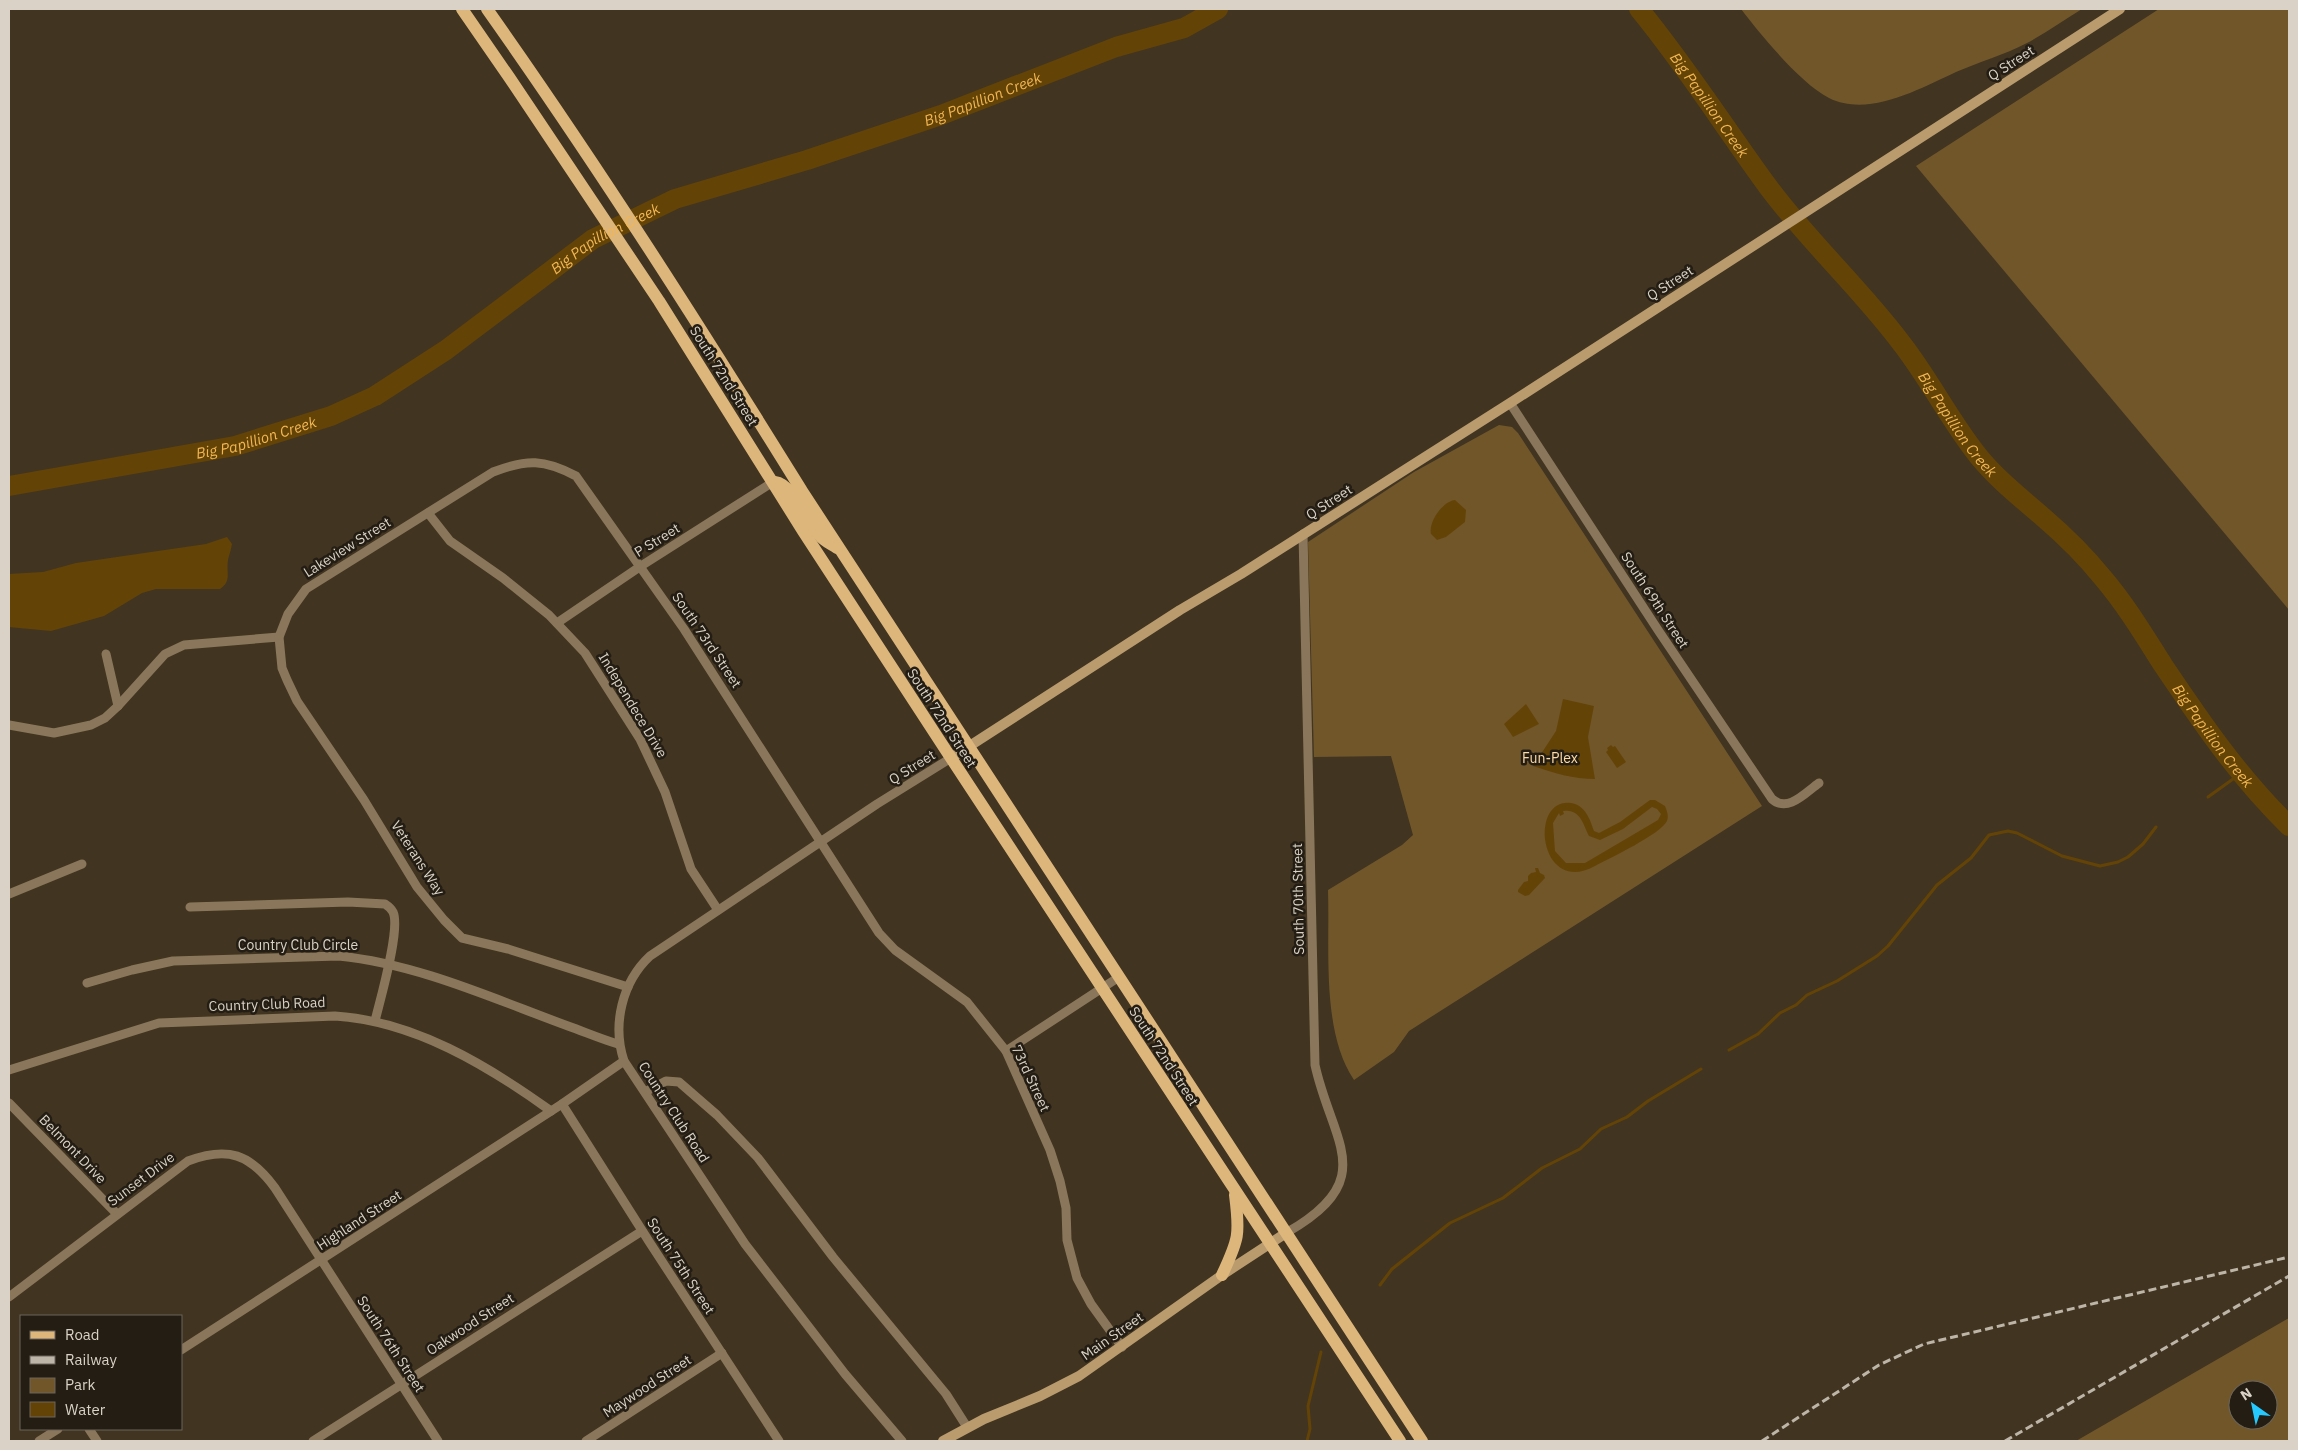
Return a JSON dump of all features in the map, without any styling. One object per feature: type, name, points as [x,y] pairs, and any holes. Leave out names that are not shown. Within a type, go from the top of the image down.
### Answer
[{"type":"main road","name":"South 72nd Street","points":[[462,9],[639,272],[951,758],[1269,1245],[1400,1441]]},
{"type":"main road","name":"South 72nd Street","points":[[487,9],[658,264],[841,550],[1422,1441]]},
{"type":"main road","name":"Q Street","points":[[951,758],[1180,610],[1510,403],[2120,9]]},
{"type":"main road","points":[[773,482],[779,482],[786,487],[821,538],[841,550]]},
{"type":"main road","points":[[1222,1275],[1238,1238],[1239,1225],[1234,1190]]},
{"type":"main road","name":"Main Street","points":[[943,1441],[967,1427],[1060,1387],[1122,1347],[1222,1275],[1286,1233]]},
{"type":"street","name":"South 69th Street","points":[[1510,403],[1658,630],[1766,790],[1776,802],[1783,804],[1791,803],[1819,784]]},
{"type":"street","name":"Lakeview Street","points":[[279,637],[288,614],[306,589],[428,512],[493,472],[514,464],[539,462],[556,466]]},
{"type":"street","name":"South 73rd Street","points":[[556,466],[576,476],[641,566],[749,727],[821,842]]},
{"type":"street","name":"P Street","points":[[557,623],[641,566],[773,482]]},
{"type":"street","name":"Independece Drive","points":[[428,512],[450,540],[503,578],[557,623],[586,653],[640,739],[666,792],[691,869],[718,910]]},
{"type":"street","name":"South 70th Street","points":[[1286,1233],[1310,1218],[1326,1204],[1334,1194],[1344,1166],[1343,1147],[1315,1065],[1303,534]]},
{"type":"street","points":[[9,725],[54,733],[91,725],[105,718],[118,706],[165,654],[184,645],[279,637]]},
{"type":"street","name":"Veterans Way","points":[[279,637],[282,668],[298,701],[364,800],[417,887],[444,920],[462,938],[508,949],[628,987]]},
{"type":"street","points":[[106,654],[118,706]]},
{"type":"street","name":"Q Street","points":[[624,1061],[618,1044],[618,1029],[628,987],[636,972],[650,956],[951,758]]},
{"type":"street","name":"73rd Street","points":[[821,842],[879,933],[895,950],[967,1002],[1006,1051],[1050,1150],[1060,1181],[1066,1208],[1068,1246],[1077,1278],[1091,1304],[1122,1347]]},
{"type":"street","points":[[9,894],[82,864]]},
{"type":"street","points":[[190,907],[348,902],[385,904],[394,913],[395,920],[388,965],[375,1021]]},
{"type":"street","name":"Country Club Circle","points":[[87,983],[173,961],[339,956],[388,965],[443,981],[618,1044]]},
{"type":"street","points":[[1006,1051],[1119,977]]},
{"type":"street","name":"Country Club Road","points":[[9,1070],[159,1023],[335,1016],[356,1017],[375,1021],[467,1056],[551,1111],[624,1061],[745,1244],[845,1374],[902,1441]]},
{"type":"street","points":[[645,1092],[666,1081],[679,1082],[740,1137],[843,1270],[946,1394],[967,1427]]},
{"type":"street","name":"Belmont Drive","points":[[9,1103],[117,1214]]},
{"type":"street","name":"South 75th Street","points":[[562,1104],[779,1441]]},
{"type":"street","name":"Highland Street","points":[[182,1349],[551,1111]]},
{"type":"street","name":"Sunset Drive","points":[[9,1297],[188,1161],[205,1155],[229,1154],[243,1158],[263,1172],[321,1261]]},
{"type":"street","name":"Oakwood Street","points":[[313,1441],[642,1231]]},
{"type":"street","name":"South 76th Street","points":[[321,1261],[438,1441]]},
{"type":"street","name":"Maywood Street","points":[[586,1441],[722,1353]]},
{"type":"street","points":[[39,1441],[56,1430]]},
{"type":"street","points":[[90,1430],[97,1441]]},
{"type":"green space","points":[[1741,9],[2082,9],[2034,39],[2009,51],[1956,72],[1911,93],[1878,103],[1861,105],[1829,98],[1818,91],[1782,58]]},
{"type":"green space","points":[[2159,9],[2289,9],[2289,610],[1916,166]]},
{"type":"green space","name":"Fun-Plex","points":[[1499,425],[1512,427],[1518,433],[1762,806],[1409,1031],[1394,1052],[1354,1080],[1343,1060],[1336,1038],[1332,1014],[1328,963],[1328,890],[1402,845],[1413,835],[1391,756],[1314,757],[1308,542],[1414,472]]},
{"type":"green space","points":[[2289,1318],[2289,1441],[2076,1441]]},
{"type":"water","points":[[1455,500],[1466,510],[1465,522],[1446,537],[1437,540],[1431,534],[1434,518],[1441,508],[1450,501]]},
{"type":"water","points":[[227,537],[232,544],[228,560],[228,576],[226,583],[220,589],[156,589],[142,593],[104,616],[51,631],[9,627],[9,574],[43,572],[76,563],[206,544]]},
{"type":"water","points":[[1563,699],[1594,706],[1588,737],[1595,779],[1571,777],[1533,766],[1556,731]]},
{"type":"water","points":[[1526,704],[1539,724],[1513,737],[1504,724]]},
{"type":"water","points":[[1611,745],[1615,746],[1626,762],[1617,768],[1606,752],[1607,748]]},
{"type":"water","points":[[1650,800],[1655,800],[1665,806],[1668,814],[1667,821],[1655,832],[1595,866],[1576,872],[1562,868],[1551,858],[1546,844],[1545,828],[1549,815],[1557,805],[1576,804],[1589,817],[1594,831],[1599,833],[1620,822]],"holes":[[[1652,807],[1661,814],[1658,820],[1585,863],[1566,863],[1555,851],[1553,823],[1559,813],[1560,816],[1564,814],[1563,811],[1577,814],[1589,836],[1600,840],[1623,829]]]},
{"type":"water","points":[[1535,868],[1538,868],[1545,878],[1529,895],[1525,896],[1518,892],[1518,890],[1524,882],[1528,881],[1528,876],[1531,873],[1536,872]]},
{"type":"waterway","name":"Big Papillion Creek","points":[[9,486],[235,446],[331,416],[375,396],[446,350],[593,239],[675,199],[807,160],[941,115],[1116,47],[1184,28],[1218,9]]},
{"type":"waterway","name":"Big Papillion Creek","points":[[1639,9],[1705,97],[1769,188],[1801,228],[1870,304],[1902,344],[1979,457],[2002,481],[2067,539],[2096,570],[2127,609],[2178,687],[2237,768],[2289,826]]},
{"type":"waterway","points":[[2208,797],[2240,774]]},
{"type":"waterway","points":[[1729,1050],[1758,1034],[1780,1013],[1796,1005],[1807,995],[1837,981],[1877,956],[1888,946],[1937,885],[1971,858],[1989,835],[2008,831],[2017,833],[2062,856],[2100,866],[2118,862],[2128,857],[2143,844],[2156,827]]},
{"type":"waterway","points":[[1380,1285],[1392,1269],[1450,1223],[1503,1198],[1542,1168],[1580,1149],[1601,1129],[1627,1117],[1648,1101],[1701,1069]]},
{"type":"waterway","points":[[1307,1441],[1310,1429],[1308,1406],[1321,1352]]},
{"type":"railway","points":[[1762,1441],[1879,1365],[1924,1344],[2289,1257]]},
{"type":"railway","points":[[2005,1441],[2289,1276]]}]
